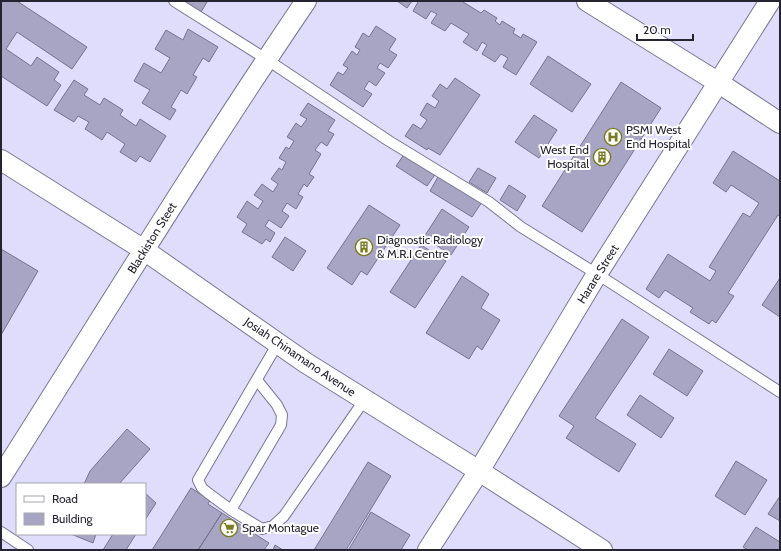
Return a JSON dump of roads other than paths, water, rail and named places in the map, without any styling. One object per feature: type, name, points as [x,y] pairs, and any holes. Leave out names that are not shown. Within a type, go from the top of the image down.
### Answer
[{"type":"street","name":"Blackiston Steet","points":[[1,477],[266,59],[306,1]]},
{"type":"street","points":[[587,1],[719,83],[780,123]]},
{"type":"street","name":"Harare Street","points":[[428,550],[479,471],[597,274],[770,1]]},
{"type":"street","name":"Josiah Chinamano Avenue","points":[[1,160],[144,250],[306,363],[602,550]]},
{"type":"lane","points":[[174,1],[266,59],[389,141],[489,202],[521,227],[780,392]]},
{"type":"lane","points":[[278,344],[198,480],[202,488],[231,510],[262,529],[274,526],[284,516],[365,399]]},
{"type":"lane","points":[[231,510],[281,425],[282,415],[277,405],[257,380]]},
{"type":"lane","points":[[1,532],[28,550]]},
{"type":"place","name":"PSMI West End Hospital","points":[[613,137]]},
{"type":"place","name":"West End Hospital","points":[[602,157]]},
{"type":"place","name":"Diagnostic Radiology & M.R.I Centre","points":[[364,247]]},
{"type":"place","name":"Spar Montague","points":[[229,528]]}]
